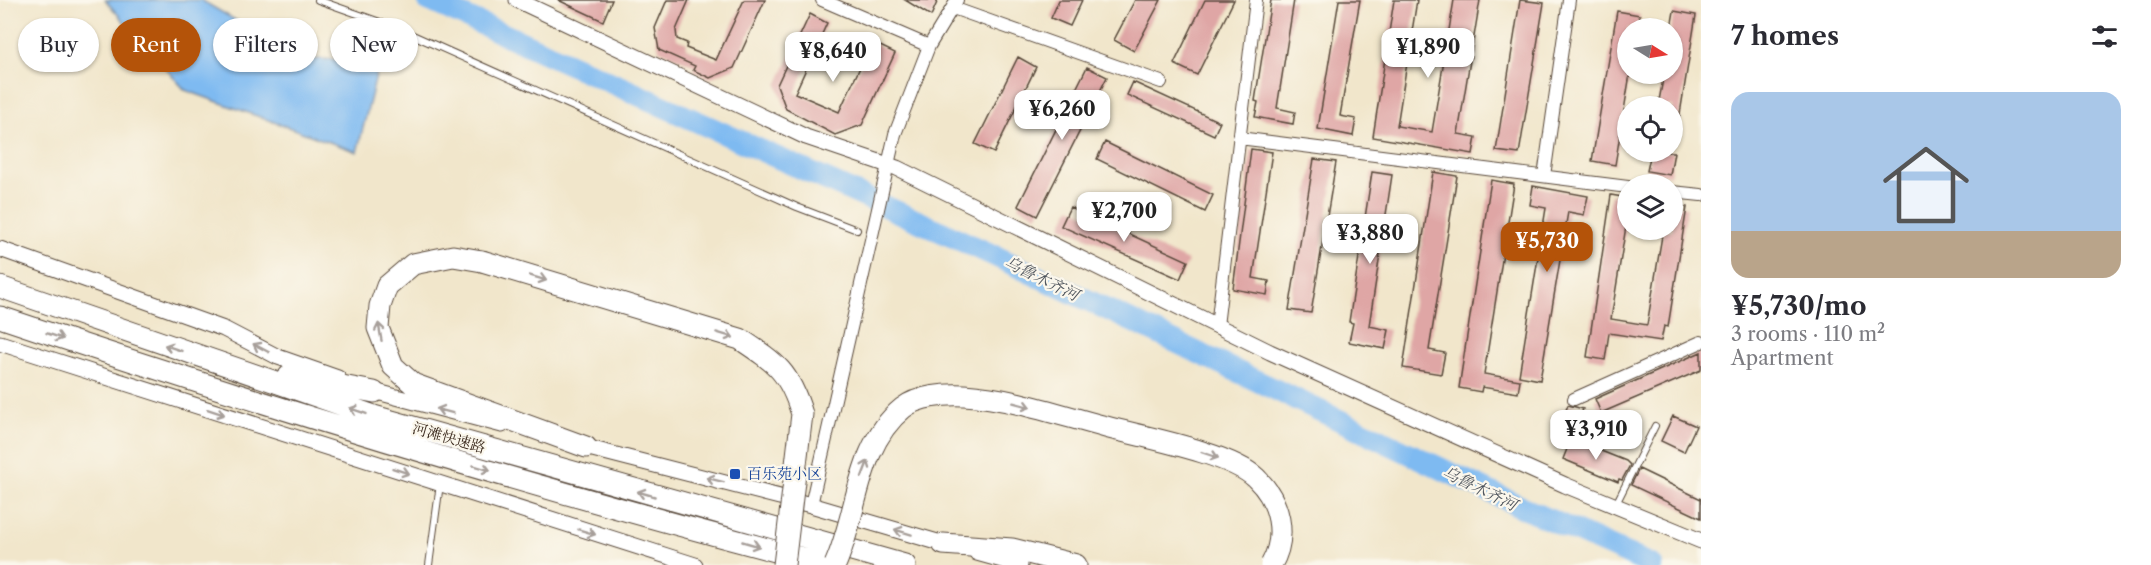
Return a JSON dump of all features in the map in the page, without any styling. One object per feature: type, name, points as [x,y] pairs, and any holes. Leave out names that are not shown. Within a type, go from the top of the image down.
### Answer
[{"type":"highway","points":[[586,447],[413,384],[393,366],[378,328],[380,306],[387,286],[412,264],[453,256],[482,261],[740,339],[776,363],[795,390],[802,414],[783,565]]},
{"type":"highway","name":"河滩快速路","points":[[0,287],[374,416],[905,565]]},
{"type":"highway","name":"河滩快速路","points":[[0,317],[142,365],[370,435],[829,565]]},
{"type":"highway","points":[[226,366],[374,392]]},
{"type":"highway","points":[[835,565],[862,478],[885,426],[904,407],[931,397],[963,395],[1003,400],[1213,455],[1255,477],[1270,495],[1281,522],[1280,543],[1271,565]]},
{"type":"highway","points":[[943,544],[1012,549],[1076,565]]},
{"type":"street","points":[[518,0],[806,137],[885,171],[1217,326],[1615,506],[1701,541]]},
{"type":"street","points":[[822,0],[929,46]]},
{"type":"street","points":[[1217,326],[1256,0]]},
{"type":"street","points":[[1544,176],[1569,0]]},
{"type":"street","points":[[811,505],[895,134],[929,46],[955,4],[1161,82]]},
{"type":"street","points":[[1239,138],[1617,186]]},
{"type":"street","points":[[1683,193],[1701,195]]},
{"type":"street","points":[[0,249],[224,329],[278,357],[374,392],[811,505],[1020,565]]},
{"type":"street","points":[[1574,399],[1701,342]]},
{"type":"street","points":[[0,343],[695,565]]},
{"type":"lane","points":[[318,0],[397,28],[797,207],[857,230]]},
{"type":"lane","points":[[1615,506],[1655,426]]},
{"type":"lane","points":[[429,565],[440,483]]},
{"type":"water","points":[[105,0],[201,0],[232,18],[213,18],[213,72],[318,72],[318,59],[330,59],[330,72],[377,72],[357,152],[185,90],[169,72],[201,72],[201,18],[121,18]]},
{"type":"building","points":[[558,0],[612,0],[603,21]]},
{"type":"building","points":[[667,0],[689,0],[676,30],[677,39],[687,43],[686,48],[716,60],[744,0],[765,0],[734,68],[710,78],[693,70],[695,66],[659,50],[655,28]]},
{"type":"building","points":[[905,0],[938,0],[931,16]]},
{"type":"building","points":[[1059,0],[1082,0],[1070,26],[1051,18]]},
{"type":"building","points":[[1135,0],[1161,0],[1134,51],[1114,40]]},
{"type":"building","points":[[1205,0],[1234,0],[1197,75],[1174,64]]},
{"type":"building","points":[[1271,0],[1294,0],[1277,108],[1295,112],[1293,124],[1255,117],[1258,102],[1255,101]]},
{"type":"building","points":[[1339,0],[1360,0],[1340,116],[1356,119],[1353,136],[1318,129]]},
{"type":"building","points":[[1394,0],[1417,0],[1397,126],[1432,132],[1454,0],[1480,0],[1458,134],[1476,137],[1473,154],[1373,137]]},
{"type":"building","points":[[1520,0],[1544,3],[1519,154],[1496,151]]},
{"type":"building","points":[[1617,11],[1640,15],[1640,18],[1617,18],[1617,84],[1628,84],[1626,96],[1617,96],[1615,165],[1592,161]]},
{"type":"building","points":[[1674,11],[1696,15],[1683,96],[1660,96],[1662,84],[1683,84],[1683,18],[1673,18]]},
{"type":"building","points":[[810,14],[827,23],[795,93],[839,112],[872,42],[895,53],[862,125],[835,135],[786,109],[777,85]]},
{"type":"building","points":[[1018,57],[1036,67],[994,153],[975,144]]},
{"type":"building","points":[[1087,67],[1107,77],[1037,216],[1018,206]]},
{"type":"building","points":[[1133,82],[1220,122],[1214,135],[1127,95]]},
{"type":"building","points":[[1105,142],[1213,195],[1205,212],[1097,159]]},
{"type":"building","points":[[1251,149],[1272,152],[1253,278],[1269,281],[1267,295],[1233,289]]},
{"type":"building","points":[[1314,159],[1336,162],[1311,313],[1289,310]]},
{"type":"building","points":[[1649,162],[1672,162],[1670,174],[1647,171]]},
{"type":"building","points":[[1372,172],[1392,175],[1369,326],[1389,330],[1385,349],[1349,342],[1353,323],[1349,322]]},
{"type":"building","points":[[1433,172],[1457,176],[1429,350],[1445,353],[1441,374],[1403,368]]},
{"type":"building","points":[[1491,180],[1514,184],[1484,374],[1520,380],[1518,393],[1482,387],[1481,392],[1459,388]]},
{"type":"building","points":[[1533,186],[1588,196],[1584,215],[1568,212],[1540,380],[1519,376],[1546,208],[1530,205]]},
{"type":"building","points":[[1611,195],[1617,196],[1617,240],[1624,240],[1611,319],[1647,325],[1661,240],[1682,240],[1668,327],[1664,326],[1661,341],[1609,333],[1605,360],[1587,357]]},
{"type":"building","points":[[1683,206],[1687,207],[1683,232]]},
{"type":"building","points":[[1070,207],[1188,261],[1180,279],[1061,226]]},
{"type":"building","points":[[1701,352],[1701,370],[1601,413],[1595,399]]},
{"type":"building","points":[[1568,405],[1583,409],[1574,433],[1559,428]]},
{"type":"building","points":[[1673,416],[1696,426],[1684,452],[1661,441]]},
{"type":"building","points":[[1571,439],[1626,461],[1630,465],[1622,480],[1619,479],[1618,482],[1563,459]]},
{"type":"building","points":[[1639,469],[1701,499],[1701,518],[1631,485]]},
{"type":"waterway","name":"乌鲁木齐河","points":[[428,0],[993,255],[1528,510],[1652,565]]},
{"type":"place","name":"百乐苑小区","points":[[735,474]]}]
